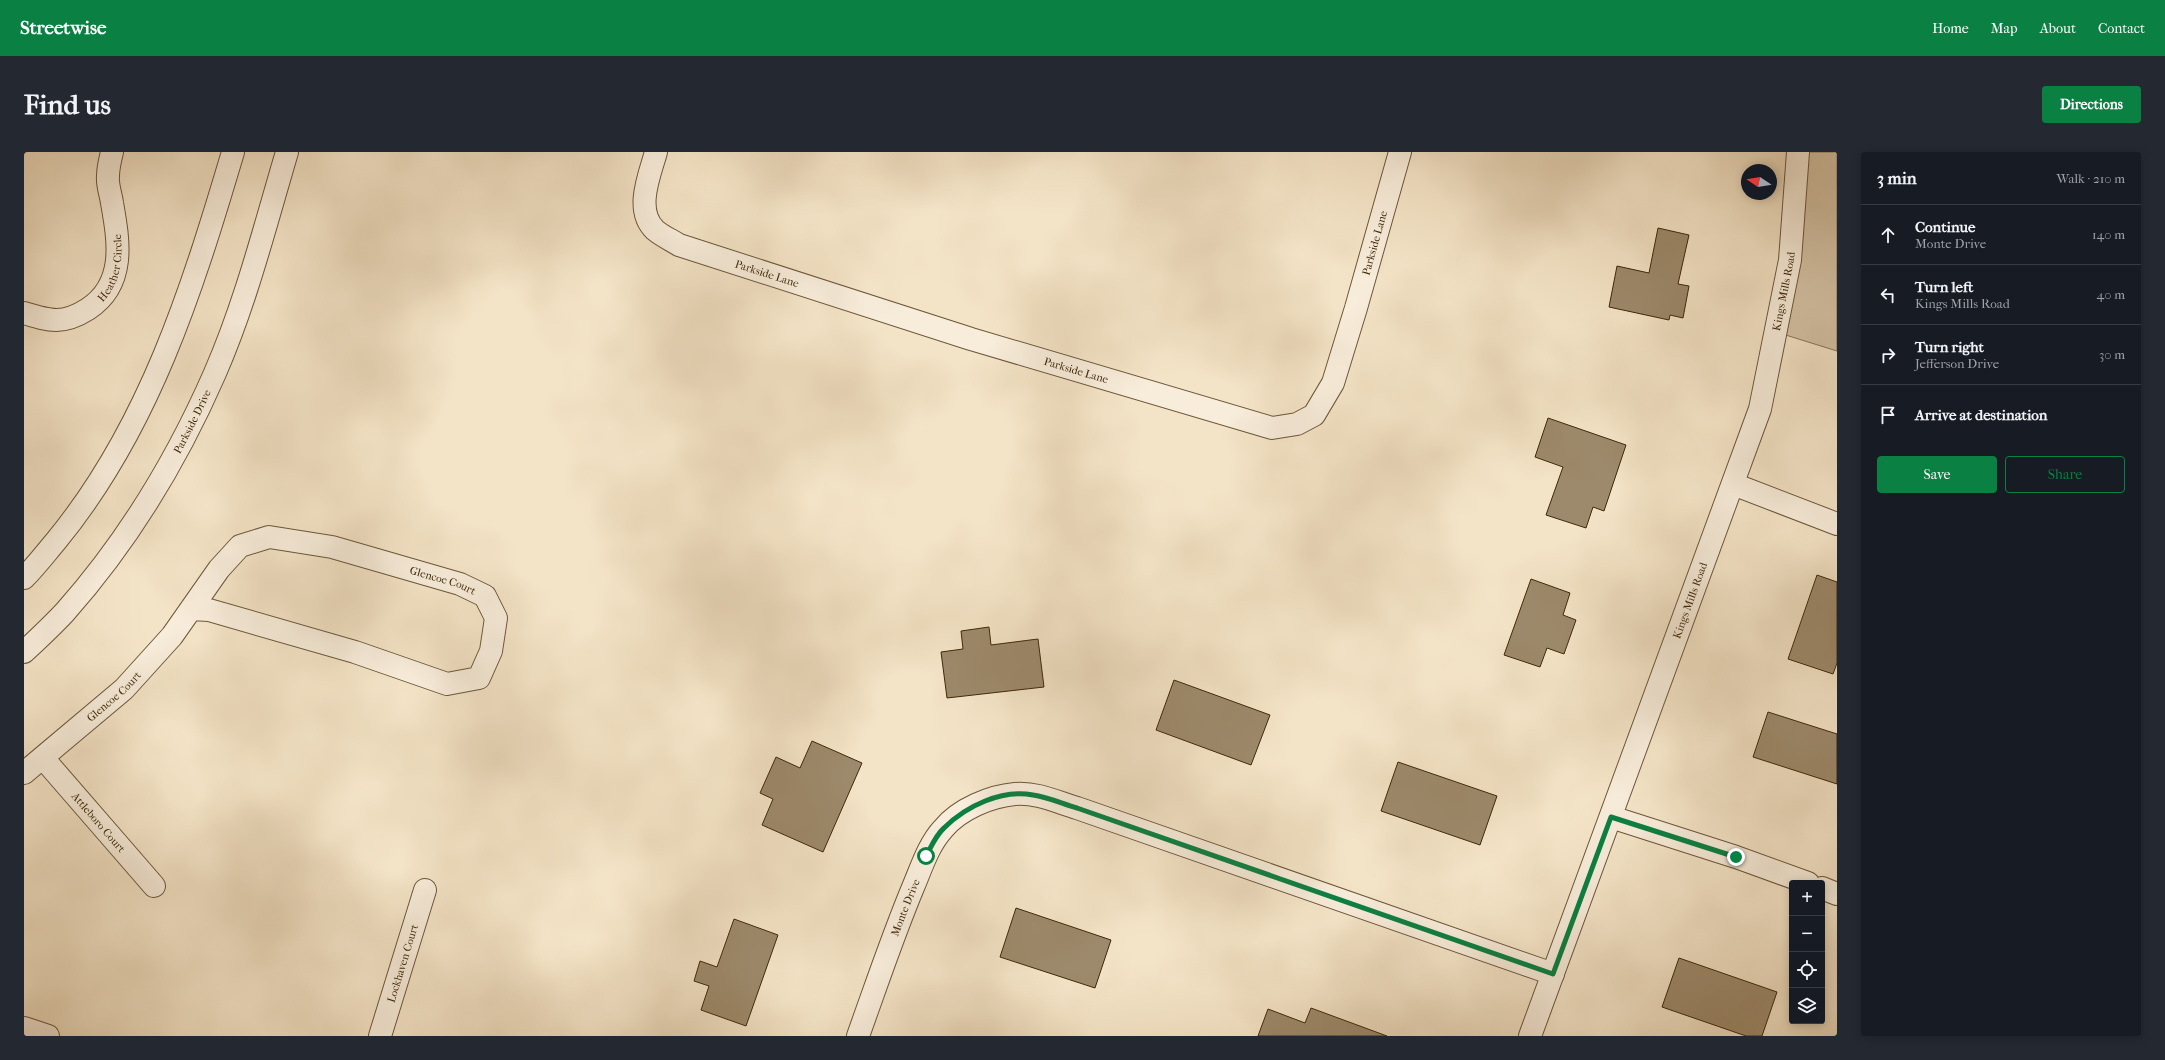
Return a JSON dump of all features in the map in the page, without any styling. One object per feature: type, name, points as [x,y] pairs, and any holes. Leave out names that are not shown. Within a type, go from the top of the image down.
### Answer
[{"type":"street","name":"Heather Circle","points":[[24,313],[51,321],[75,317],[96,304],[110,285],[118,261],[118,237],[107,177],[112,152]]},
{"type":"street","points":[[24,578],[80,511],[116,456],[150,391],[178,324],[233,152]]},
{"type":"street","name":"Parkside Drive","points":[[24,652],[64,612],[110,558],[137,519],[175,458],[216,372],[248,282],[287,152]]},
{"type":"street","name":"Parkside Lane","points":[[656,152],[646,188],[644,211],[654,229],[679,245],[971,339],[1272,428],[1296,424],[1314,415],[1332,383],[1356,308],[1400,152]]},
{"type":"street","name":"Kings Mills Road","points":[[1530,1036],[1760,409],[1790,260],[1798,152]]},
{"type":"street","points":[[1732,484],[1837,524]]},
{"type":"street","name":"Glencoe Court","points":[[24,773],[124,689],[172,636],[219,569],[240,546],[269,537],[332,547],[460,584],[486,596],[496,618],[491,651],[479,678],[447,684],[355,652],[209,610],[191,609]]},
{"type":"street","name":"Attleboro Court","points":[[43,758],[154,886]]},
{"type":"street","name":"Monte Drive","points":[[858,1036],[906,903],[926,856],[943,828],[972,808],[992,799],[1016,794],[1033,795],[1077,808],[1553,974]]},
{"type":"street","points":[[1611,817],[1736,857],[1800,880]]},
{"type":"street","points":[[1825,889],[1837,894]]},
{"type":"street","name":"Lockhaven Court","points":[[380,1036],[425,890]]},
{"type":"street","points":[[24,1028],[48,1036]]},
{"type":"shaded area","points":[[1798,152],[1837,152],[1837,351],[1776,332]]},
{"type":"building","points":[[1658,228],[1689,235],[1678,284],[1689,286],[1683,318],[1670,315],[1669,320],[1609,307],[1617,266],[1649,273]]},
{"type":"building","points":[[1548,418],[1626,445],[1604,511],[1593,507],[1586,528],[1546,515],[1563,467],[1535,457]]},
{"type":"building","points":[[1817,575],[1837,582],[1837,663],[1833,674],[1788,659]]},
{"type":"building","points":[[1531,579],[1570,593],[1563,615],[1576,620],[1564,654],[1547,648],[1540,667],[1504,655]]},
{"type":"building","points":[[989,627],[991,645],[1038,639],[1044,687],[947,698],[941,652],[963,649],[961,631]]},
{"type":"building","points":[[1174,680],[1270,715],[1251,765],[1156,730]]},
{"type":"building","points":[[1768,712],[1837,734],[1837,784],[1753,757]]},
{"type":"building","points":[[812,741],[862,763],[823,852],[762,825],[773,799],[760,793],[776,757],[800,768]]},
{"type":"building","points":[[1398,762],[1497,796],[1480,845],[1381,811]]},
{"type":"building","points":[[1016,908],[1111,940],[1095,988],[1000,957]]},
{"type":"building","points":[[734,919],[778,935],[746,1026],[701,1010],[709,986],[694,981],[700,961],[717,967]]},
{"type":"building","points":[[1679,958],[1777,992],[1762,1036],[1746,1036],[1662,1007]]},
{"type":"building","points":[[1311,1008],[1387,1036],[1258,1036],[1268,1009],[1305,1023]]},
{"type":"route","points":[[926,856],[943,828],[972,808],[992,799],[1016,794],[1033,795],[1077,808],[1553,974],[1611,817],[1736,857]]}]
